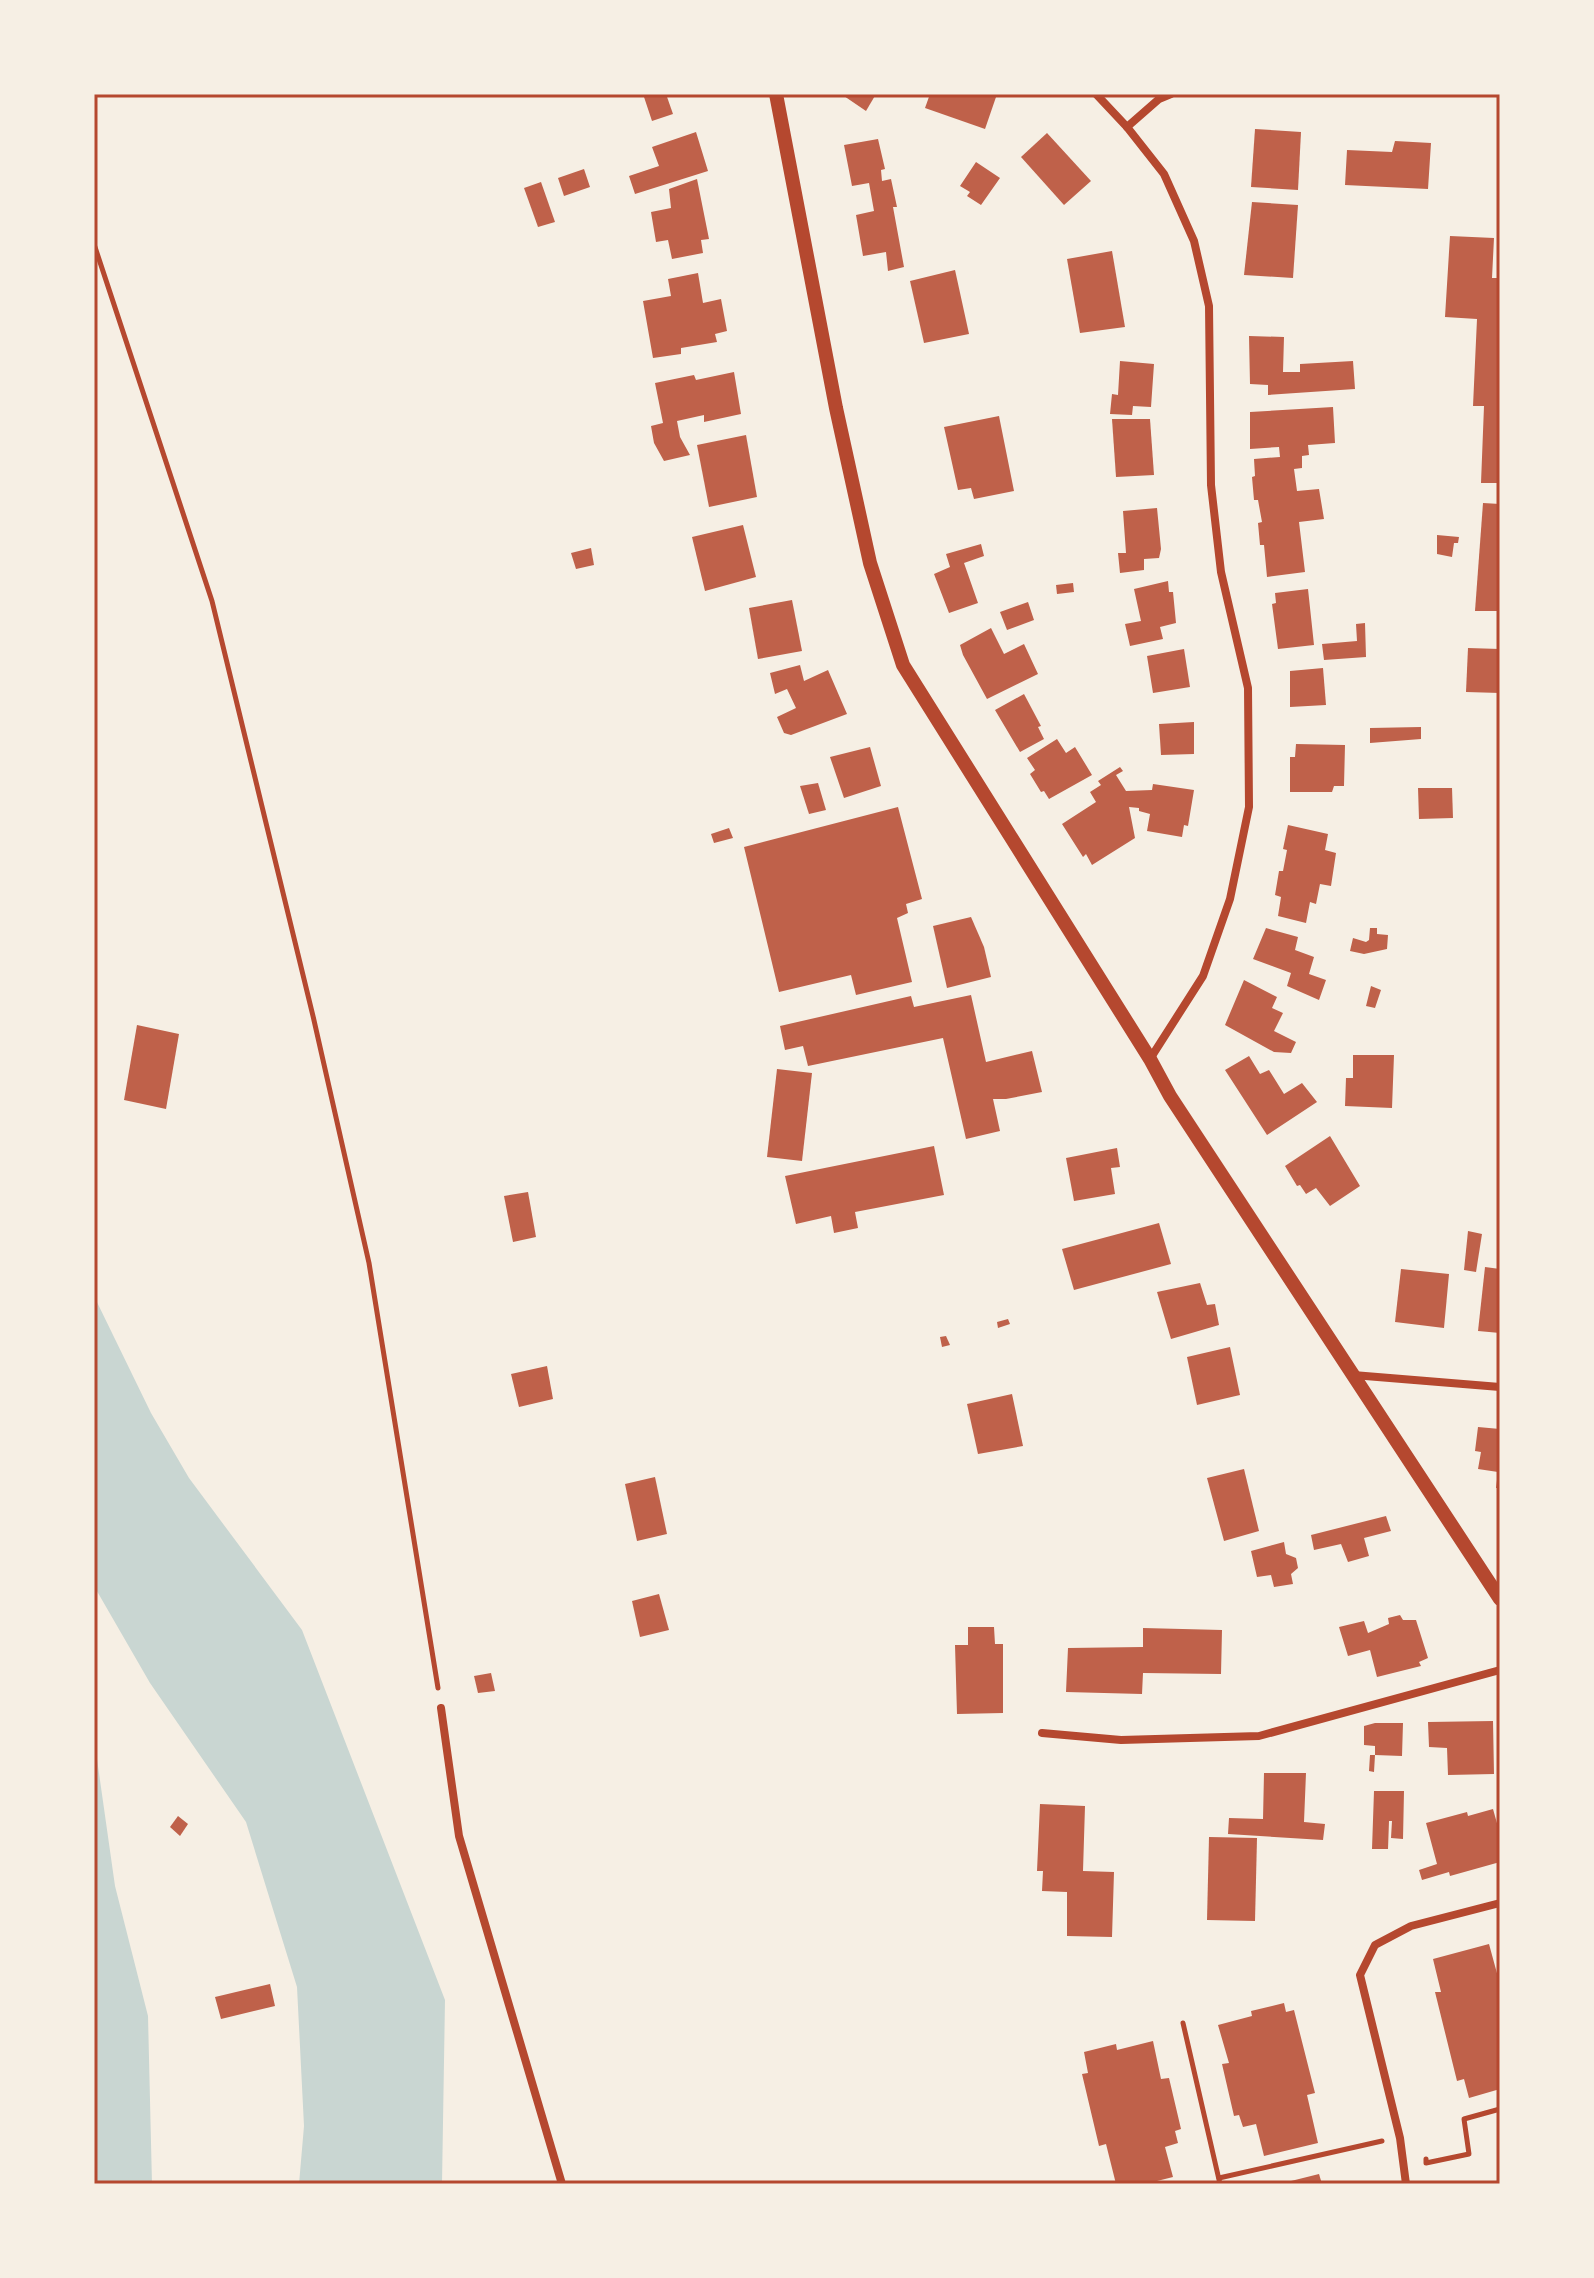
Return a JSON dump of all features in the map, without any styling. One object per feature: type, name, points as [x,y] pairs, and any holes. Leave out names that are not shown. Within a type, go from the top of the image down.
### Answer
[{"type":"street","points":[[776,94],[836,408],[870,563],[903,665],[1179,1109],[1500,1599]]},
{"type":"street","points":[[1096,94],[1164,174],[1194,241],[1209,306],[1211,485],[1221,572],[1248,688],[1249,807],[1230,899],[1203,976],[1150,1059]]},
{"type":"street","points":[[1127,127],[1159,99],[1171,94]]},
{"type":"street","points":[[1353,1375],[1500,1387]]},
{"type":"street","points":[[1042,1733],[1121,1740],[1259,1736],[1500,1670]]},
{"type":"street","points":[[441,1708],[459,1836],[562,2184]]},
{"type":"street","points":[[1406,2184],[1400,2138],[1360,1975],[1375,1945],[1411,1926],[1500,1903]]},
{"type":"path","points":[[94,244],[212,601],[313,1016],[369,1263],[441,1708]]},
{"type":"path","points":[[1183,2023],[1219,2181],[1367,2143],[1422,2134],[1426,2163],[1469,2154],[1464,2119],[1500,2109]]},
{"type":"shaded area","points":[[94,1296],[151,1413],[189,1478],[302,1630],[445,2000],[442,2184],[299,2184],[304,2126],[297,1987],[246,1822],[150,1683],[94,1586]]},
{"type":"shaded area","points":[[94,1738],[115,1886],[148,2016],[152,2184],[94,2184]]},
{"type":"building","points":[[643,94],[666,94],[673,114],[652,121]]},
{"type":"building","points":[[841,94],[876,94],[866,111]]},
{"type":"building","points":[[930,94],[986,94],[996,97],[985,129],[925,108]]},
{"type":"building","points":[[1255,129],[1301,132],[1298,190],[1251,187]]},
{"type":"building","points":[[696,132],[708,171],[635,194],[629,176],[659,166],[652,147]]},
{"type":"building","points":[[1047,133],[1091,181],[1064,205],[1021,157]]},
{"type":"building","points":[[878,139],[885,169],[881,170],[882,181],[891,179],[897,207],[893,207],[904,267],[888,271],[886,252],[863,256],[856,215],[874,211],[869,183],[852,186],[844,145]]},
{"type":"building","points":[[1395,141],[1431,143],[1428,189],[1345,185],[1347,150],[1392,152]]},
{"type":"building","points":[[976,162],[1000,178],[981,205],[967,196],[970,192],[960,186]]},
{"type":"building","points":[[584,169],[590,187],[564,196],[558,178]]},
{"type":"building","points":[[697,179],[709,239],[701,240],[703,253],[672,259],[668,240],[656,242],[651,212],[671,208],[669,189]]},
{"type":"building","points":[[541,182],[555,222],[538,227],[524,188]]},
{"type":"building","points":[[1252,202],[1298,205],[1293,278],[1244,275]]},
{"type":"building","points":[[1450,236],[1494,238],[1492,278],[1499,278],[1500,483],[1481,483],[1484,406],[1473,406],[1477,319],[1445,317]]},
{"type":"building","points":[[1112,251],[1125,327],[1080,333],[1067,259]]},
{"type":"building","points":[[955,270],[969,334],[924,343],[910,281]]},
{"type":"building","points":[[698,273],[703,303],[721,299],[727,331],[715,334],[717,342],[681,348],[681,354],[653,358],[643,301],[671,296],[668,279]]},
{"type":"building","points":[[1249,336],[1284,337],[1283,372],[1300,372],[1300,364],[1353,361],[1355,389],[1268,395],[1268,385],[1250,384]]},
{"type":"building","points":[[1120,361],[1154,364],[1151,407],[1133,406],[1132,415],[1110,414],[1112,394],[1118,395]]},
{"type":"building","points":[[734,372],[741,414],[704,422],[704,415],[677,421],[680,437],[690,455],[664,461],[654,443],[651,426],[663,423],[655,383],[694,375],[696,380]]},
{"type":"building","points":[[1333,407],[1335,443],[1308,445],[1309,455],[1302,456],[1302,468],[1294,469],[1297,491],[1319,489],[1324,519],[1299,522],[1305,572],[1267,577],[1258,523],[1262,522],[1258,500],[1254,500],[1252,477],[1255,476],[1254,459],[1280,457],[1279,447],[1250,449],[1250,412]]},
{"type":"building","points":[[999,416],[1014,491],[974,499],[971,488],[958,490],[944,427]]},
{"type":"building","points":[[1112,419],[1150,419],[1154,475],[1116,477]]},
{"type":"building","points":[[746,435],[757,497],[709,507],[697,445]]},
{"type":"building","points":[[1483,503],[1500,504],[1500,611],[1475,611]]},
{"type":"building","points":[[1157,508],[1159,558],[1144,559],[1144,570],[1120,573],[1118,553],[1126,553],[1123,511]]},
{"type":"building","points":[[743,525],[756,577],[705,591],[692,537]]},
{"type":"building","points":[[1437,535],[1459,537],[1458,543],[1454,543],[1452,557],[1437,554]]},
{"type":"building","points":[[981,544],[984,556],[964,563],[978,603],[949,613],[934,574],[950,567],[946,554]]},
{"type":"building","points":[[591,548],[594,565],[576,569],[571,553]]},
{"type":"building","points":[[1168,581],[1169,592],[1173,592],[1176,623],[1160,627],[1163,639],[1130,646],[1125,624],[1141,621],[1134,589]]},
{"type":"building","points":[[1073,583],[1074,592],[1057,594],[1056,585]]},
{"type":"building","points":[[1308,589],[1314,645],[1278,649],[1272,604],[1276,603],[1275,593]]},
{"type":"building","points":[[792,600],[802,651],[758,659],[749,608]]},
{"type":"building","points":[[1028,602],[1034,620],[1007,630],[1000,612]]},
{"type":"building","points":[[1365,623],[1366,657],[1324,660],[1322,644],[1357,641],[1356,624]]},
{"type":"building","points":[[991,628],[1004,654],[1024,644],[1038,674],[987,699],[960,645]]},
{"type":"building","points":[[1468,648],[1500,649],[1500,693],[1466,692]]},
{"type":"building","points":[[1184,649],[1190,687],[1153,693],[1147,656]]},
{"type":"building","points":[[800,665],[804,681],[828,670],[847,714],[791,735],[784,733],[777,717],[796,708],[787,689],[775,694],[770,673]]},
{"type":"building","points":[[1323,668],[1326,705],[1290,707],[1290,671]]},
{"type":"building","points":[[1024,694],[1041,726],[1038,727],[1044,739],[1020,752],[995,710]]},
{"type":"building","points":[[1194,722],[1194,754],[1161,755],[1159,724]]},
{"type":"building","points":[[1421,727],[1421,739],[1370,743],[1370,728]]},
{"type":"building","points":[[1057,739],[1066,753],[1075,747],[1092,775],[1049,799],[1030,774],[1035,770],[1027,758]]},
{"type":"building","points":[[1296,744],[1345,745],[1344,786],[1334,786],[1332,792],[1290,792],[1290,757],[1295,757]]},
{"type":"building","points":[[870,747],[881,786],[844,798],[830,757]]},
{"type":"building","points":[[1120,767],[1123,771],[1116,775],[1126,791],[1152,790],[1153,784],[1194,790],[1188,826],[1184,825],[1182,837],[1147,831],[1150,814],[1129,807],[1135,838],[1092,865],[1086,854],[1083,857],[1062,824],[1096,802],[1090,792],[1101,785],[1098,781]]},
{"type":"building","points":[[818,783],[826,810],[809,814],[800,786]]},
{"type":"building","points":[[1418,788],[1452,788],[1453,818],[1419,819]]},
{"type":"building","points":[[898,807],[922,899],[906,904],[908,913],[897,918],[912,982],[856,995],[851,975],[779,992],[744,847]]},
{"type":"building","points":[[1288,825],[1328,834],[1325,850],[1336,853],[1331,886],[1320,884],[1316,904],[1310,902],[1306,923],[1278,916],[1281,897],[1275,895],[1287,850],[1283,849]]},
{"type":"building","points":[[729,828],[733,838],[714,843],[711,834]]},
{"type":"building","points":[[971,917],[984,947],[991,977],[947,988],[933,926]]},
{"type":"building","points":[[1266,928],[1298,937],[1295,950],[1314,957],[1309,974],[1326,980],[1319,1000],[1287,986],[1291,973],[1253,959]]},
{"type":"building","points":[[1370,928],[1377,928],[1377,934],[1388,935],[1387,949],[1364,954],[1350,951],[1353,938],[1369,940]]},
{"type":"building","points":[[1244,980],[1277,997],[1272,1008],[1283,1013],[1274,1031],[1296,1042],[1291,1053],[1274,1052],[1225,1025]]},
{"type":"building","points":[[1371,986],[1381,990],[1375,1008],[1366,1006]]},
{"type":"building","points":[[971,995],[986,1062],[1032,1051],[1042,1092],[993,1099],[1000,1131],[966,1139],[943,1038],[808,1066],[803,1046],[785,1050],[780,1026],[911,996],[914,1007]]},
{"type":"building","points":[[137,1025],[179,1034],[166,1109],[124,1100]]},
{"type":"building","points":[[1353,1055],[1394,1055],[1392,1108],[1345,1106],[1346,1078],[1353,1078]]},
{"type":"building","points":[[1249,1056],[1260,1074],[1269,1070],[1284,1094],[1302,1083],[1317,1102],[1267,1135],[1225,1070]]},
{"type":"building","points":[[777,1069],[812,1073],[802,1161],[767,1157]]},
{"type":"building","points":[[1330,1136],[1360,1186],[1330,1206],[1316,1188],[1306,1194],[1300,1185],[1297,1186],[1285,1166]]},
{"type":"building","points":[[934,1146],[944,1195],[855,1212],[858,1228],[834,1233],[831,1216],[796,1224],[785,1176]]},
{"type":"building","points":[[1117,1148],[1120,1167],[1111,1168],[1115,1194],[1074,1201],[1066,1158]]},
{"type":"building","points":[[528,1192],[536,1237],[513,1242],[504,1196]]},
{"type":"building","points":[[1159,1223],[1171,1264],[1074,1290],[1062,1249]]},
{"type":"building","points":[[1468,1231],[1482,1234],[1476,1272],[1464,1270]]},
{"type":"building","points":[[1485,1267],[1500,1269],[1500,1333],[1478,1331]]},
{"type":"building","points":[[1401,1269],[1449,1274],[1444,1328],[1395,1322]]},
{"type":"building","points":[[1200,1283],[1207,1305],[1215,1304],[1219,1325],[1171,1339],[1157,1292]]},
{"type":"building","points":[[1008,1319],[1010,1324],[998,1328],[997,1322]]},
{"type":"building","points":[[946,1336],[950,1345],[942,1347],[940,1337]]},
{"type":"building","points":[[1230,1347],[1240,1395],[1197,1405],[1187,1357]]},
{"type":"building","points":[[547,1366],[553,1399],[519,1407],[511,1374]]},
{"type":"building","points":[[1012,1394],[1023,1446],[978,1454],[967,1404]]},
{"type":"building","points":[[1478,1427],[1500,1429],[1500,1488],[1496,1488],[1498,1472],[1478,1469],[1481,1452],[1475,1451]]},
{"type":"building","points":[[1244,1469],[1259,1531],[1224,1541],[1207,1478]]},
{"type":"building","points":[[655,1477],[667,1534],[637,1541],[625,1484]]},
{"type":"building","points":[[1386,1516],[1391,1531],[1364,1538],[1369,1556],[1348,1562],[1341,1544],[1314,1550],[1311,1535]]},
{"type":"building","points":[[1284,1542],[1286,1554],[1296,1558],[1298,1568],[1291,1574],[1293,1584],[1274,1587],[1271,1575],[1257,1577],[1251,1551]]},
{"type":"building","points":[[659,1594],[669,1630],[640,1637],[632,1601]]},
{"type":"building","points":[[1400,1615],[1403,1620],[1416,1620],[1428,1658],[1419,1662],[1421,1666],[1377,1677],[1370,1650],[1348,1656],[1339,1627],[1364,1621],[1368,1633],[1389,1624],[1388,1618]]},
{"type":"building","points":[[968,1627],[994,1627],[995,1644],[1003,1644],[1003,1713],[957,1714],[955,1645],[968,1645]]},
{"type":"building","points":[[1143,1628],[1222,1630],[1221,1674],[1143,1673],[1142,1694],[1066,1692],[1068,1648],[1143,1647]]},
{"type":"building","points":[[491,1673],[495,1691],[478,1693],[474,1676]]},
{"type":"building","points":[[1493,1721],[1494,1774],[1448,1775],[1447,1748],[1429,1747],[1428,1722]]},
{"type":"building","points":[[1403,1723],[1402,1756],[1375,1755],[1375,1746],[1364,1745],[1364,1726]]},
{"type":"building","points":[[1370,1755],[1375,1755],[1374,1772],[1369,1771]]},
{"type":"building","points":[[1264,1773],[1306,1773],[1304,1822],[1325,1824],[1323,1840],[1228,1834],[1229,1818],[1263,1819]]},
{"type":"building","points":[[1374,1791],[1404,1791],[1403,1839],[1391,1838],[1392,1821],[1389,1821],[1388,1849],[1372,1849]]},
{"type":"building","points":[[1040,1804],[1085,1806],[1083,1871],[1114,1872],[1112,1937],[1067,1936],[1067,1892],[1042,1891],[1043,1871],[1037,1871]]},
{"type":"building","points":[[1493,1809],[1500,1834],[1500,1862],[1422,1880],[1419,1870],[1437,1864],[1426,1823]]},
{"type":"building","points":[[178,1816],[188,1824],[180,1836],[170,1827]]},
{"type":"building","points":[[1209,1837],[1257,1838],[1255,1921],[1207,1920]]},
{"type":"building","points":[[1489,1944],[1500,1977],[1500,2089],[1469,2098],[1464,2079],[1457,2081],[1435,1992],[1441,1992],[1433,1959]]},
{"type":"building","points":[[270,1984],[275,2006],[221,2019],[215,1997]]},
{"type":"building","points":[[1284,2003],[1286,2012],[1294,2010],[1315,2093],[1307,2095],[1318,2143],[1264,2156],[1256,2124],[1243,2127],[1239,2115],[1234,2116],[1222,2064],[1229,2063],[1218,2025],[1252,2016],[1251,2011]]},
{"type":"building","points":[[1153,2041],[1161,2079],[1169,2078],[1181,2129],[1175,2131],[1178,2143],[1165,2147],[1173,2177],[1145,2184],[1116,2184],[1106,2144],[1099,2146],[1082,2074],[1088,2073],[1084,2052],[1116,2044],[1117,2050]]},
{"type":"building","points":[[1319,2174],[1322,2184],[1283,2184],[1283,2183]]}]
